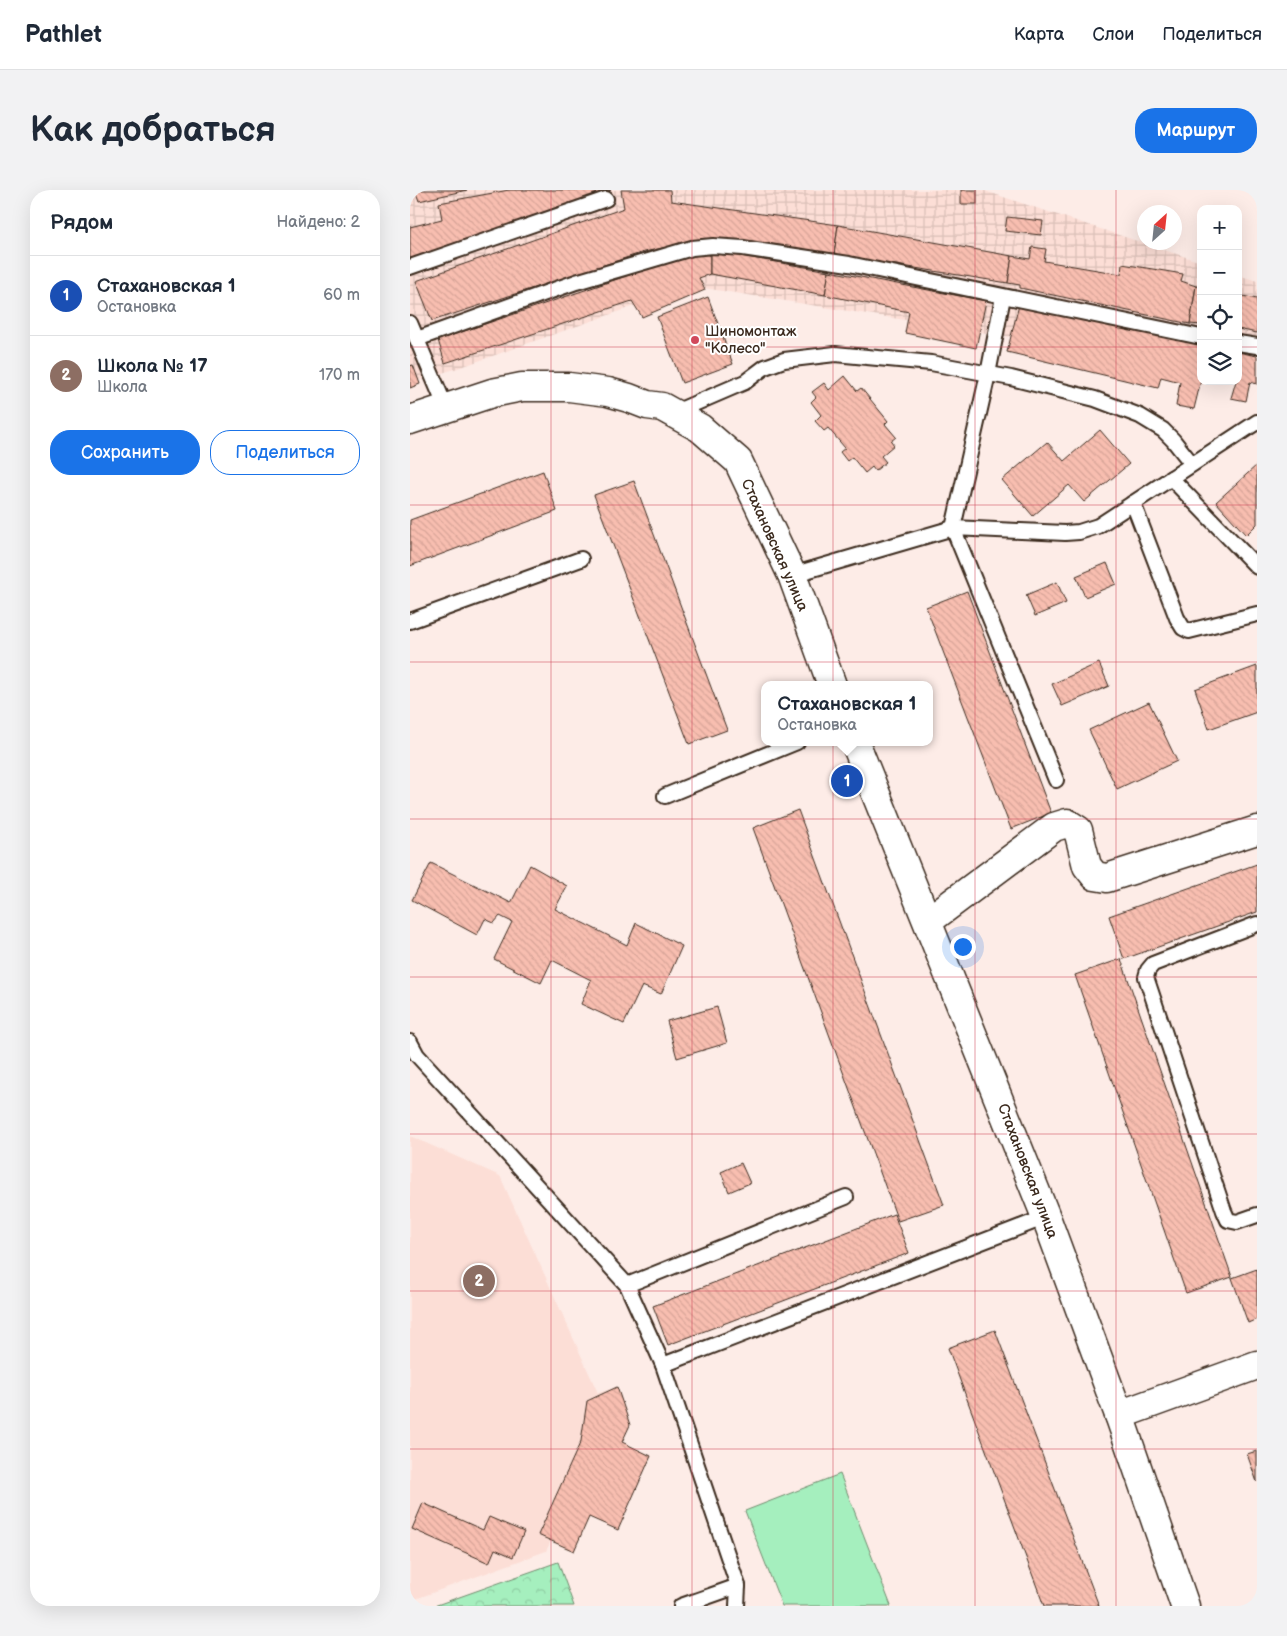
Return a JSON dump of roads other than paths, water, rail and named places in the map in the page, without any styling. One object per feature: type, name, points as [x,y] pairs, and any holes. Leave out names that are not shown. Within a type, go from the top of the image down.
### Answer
[{"type":"street","points":[[410,420],[492,392],[522,387],[569,387],[608,392],[673,413]]},
{"type":"street","name":"Стахановская улица","points":[[673,413],[700,428],[738,461],[792,575],[831,681]]},
{"type":"street","name":"Стахановская улица","points":[[857,746],[1046,1217],[1185,1606]]},
{"type":"street","points":[[928,921],[1054,827],[1067,823],[1078,830],[1087,866],[1095,876],[1107,878],[1257,830]]},
{"type":"street","points":[[1118,1415],[1256,1366]]},
{"type":"lane","points":[[410,267],[606,199]]},
{"type":"lane","points":[[417,339],[576,282],[692,248],[713,246],[743,248],[849,264],[1197,336]]},
{"type":"lane","points":[[1003,297],[988,374],[953,528],[1056,780]]},
{"type":"lane","points":[[410,323],[446,408]]},
{"type":"lane","points":[[1242,344],[1257,346]]},
{"type":"lane","points":[[673,413],[745,382],[765,367],[784,360],[805,356],[835,354],[931,363],[1095,399],[1140,416],[1163,430],[1192,464]]},
{"type":"lane","points":[[792,575],[953,528],[1080,532],[1098,526],[1257,422]]},
{"type":"lane","points":[[1171,478],[1257,568]]},
{"type":"lane","points":[[1133,503],[1177,618],[1183,628],[1189,631],[1257,614]]},
{"type":"lane","points":[[410,621],[582,559]]},
{"type":"lane","points":[[665,796],[787,746]]},
{"type":"lane","points":[[1257,924],[1153,964],[1148,970],[1146,977],[1224,1212],[1228,1220],[1237,1222],[1257,1215]]},
{"type":"lane","points":[[410,1042],[417,1055],[627,1285],[663,1365],[738,1586],[737,1606]]},
{"type":"lane","points":[[627,1285],[846,1197]]},
{"type":"lane","points":[[663,1365],[1046,1217]]},
{"type":"lane","points":[[681,1606],[738,1586]]},
{"type":"place","name":"Шиномонтаж \"Колесо\"","points":[[695,340]]},
{"type":"place","name":"Стахановская 1","points":[[847,781]]},
{"type":"place","name":"Школа № 17","points":[[479,1281]]}]
